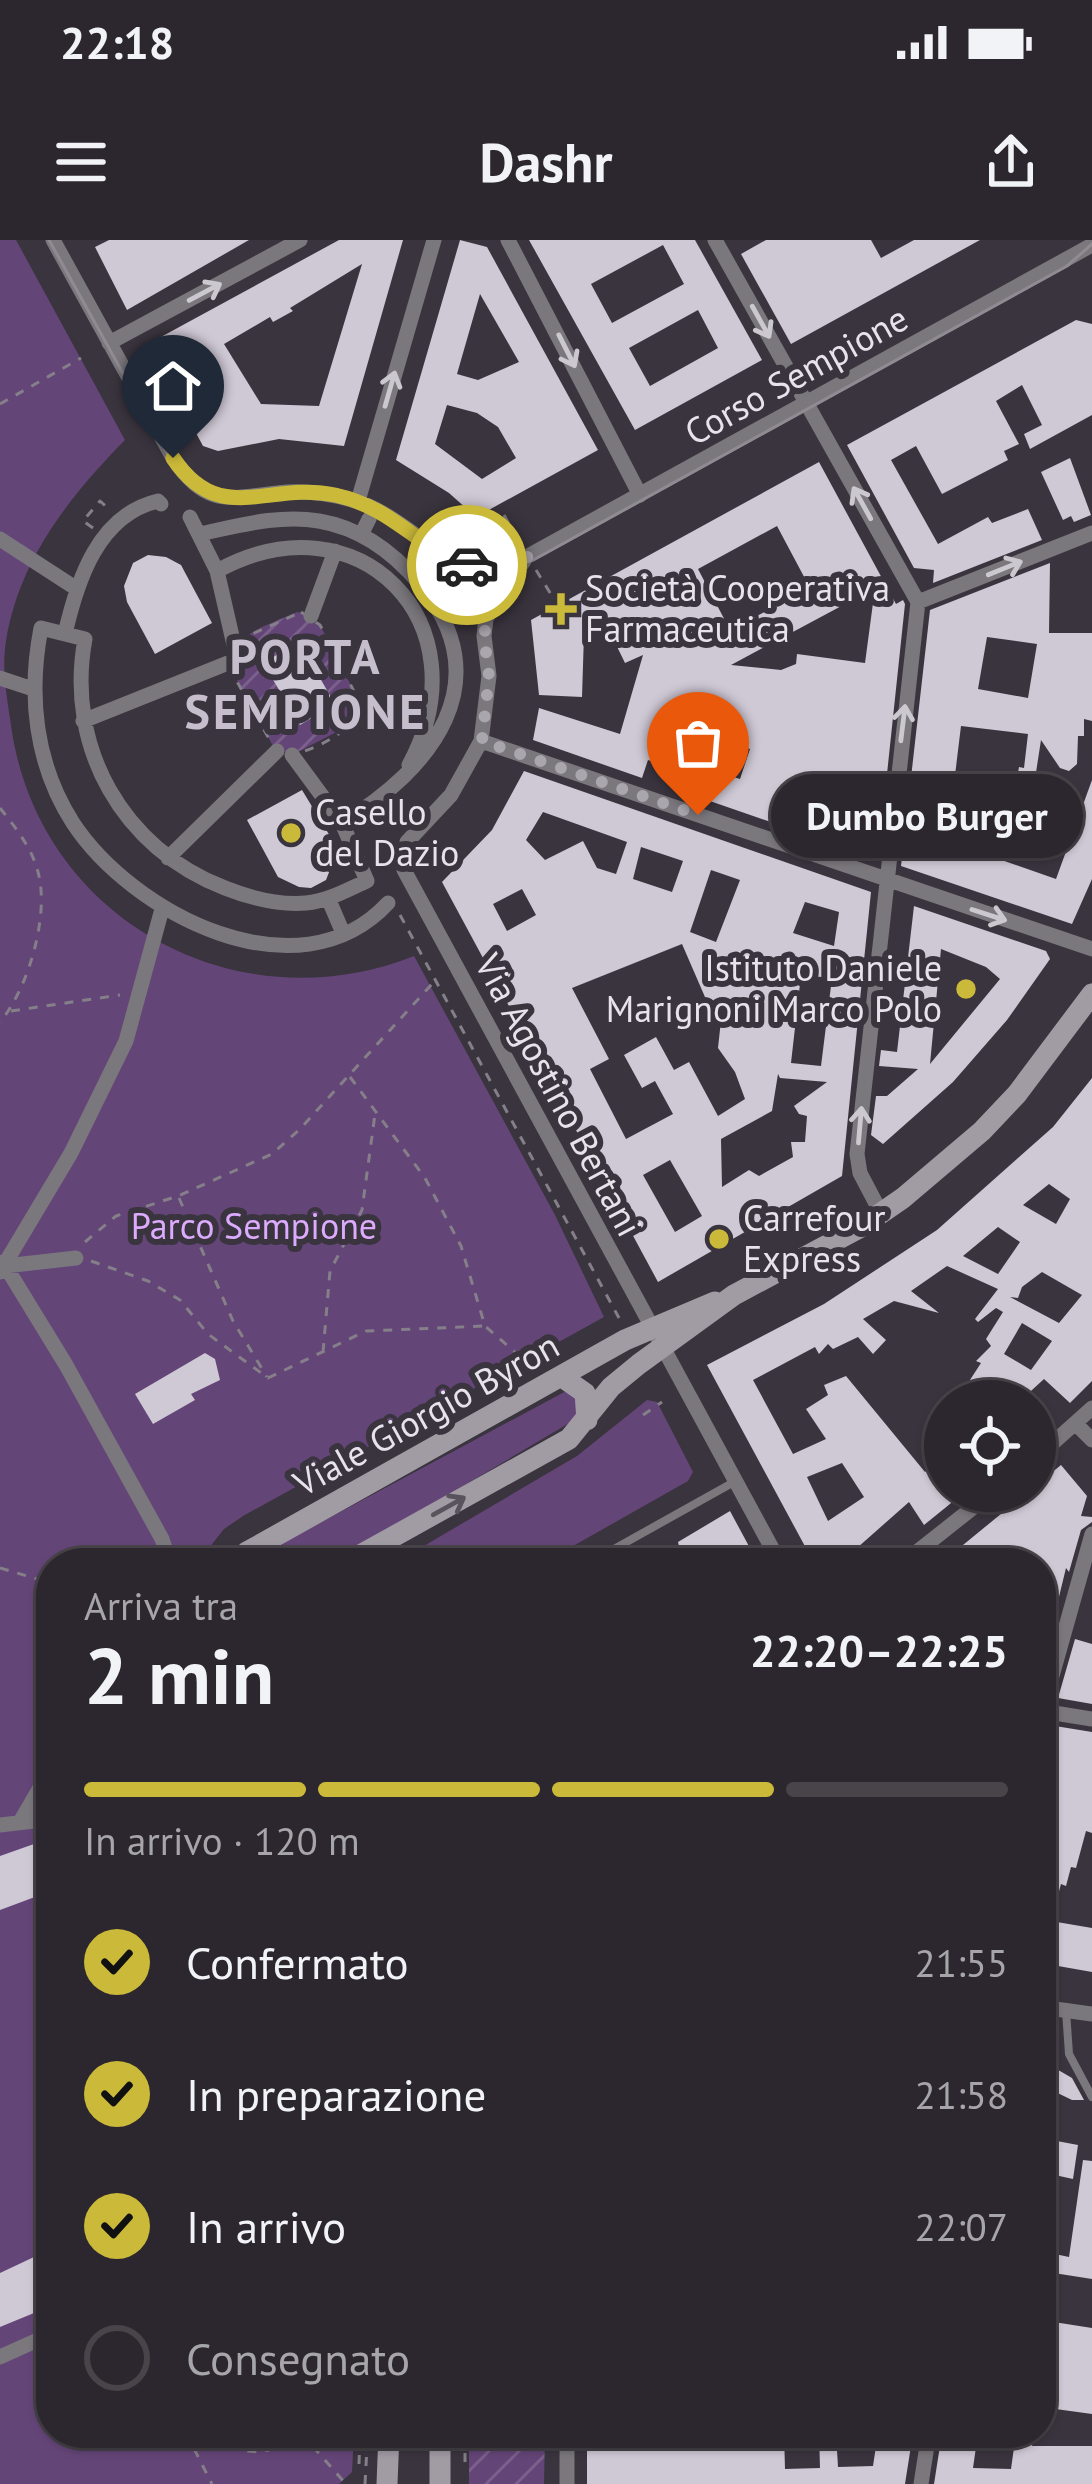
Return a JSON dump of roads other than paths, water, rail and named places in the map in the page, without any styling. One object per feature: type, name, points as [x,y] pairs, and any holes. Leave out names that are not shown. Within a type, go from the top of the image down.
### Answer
[{"type":"main road","points":[[373,1548],[555,1448],[587,1420],[623,1376],[734,1295],[881,1214],[944,1166],[994,1119],[1050,1054],[1092,994]]},
{"type":"main road","name":"Viale Giorgio Byron","points":[[254,1548],[550,1376],[650,1328],[734,1295]]},
{"type":"main road","points":[[550,1376],[573,1382],[585,1394],[587,1420]]},
{"type":"main road","points":[[386,2484],[387,2448]]},
{"type":"main road","points":[[441,2448],[443,2479]]},
{"type":"street","points":[[52,240],[173,458],[191,482],[219,498],[304,492],[358,501],[392,516],[462,563],[500,568],[528,556]]},
{"type":"street","points":[[109,343],[300,240]]},
{"type":"street","points":[[358,501],[434,240]]},
{"type":"street","points":[[508,240],[640,495]]},
{"type":"street","points":[[715,240],[918,602],[857,1154],[860,1173],[881,1214]]},
{"type":"street","name":"Corso Sempione","points":[[528,556],[1092,245]]},
{"type":"street","points":[[65,634],[77,589],[98,547],[121,518],[146,503],[161,504]]},
{"type":"street","points":[[190,517],[218,571],[234,645]]},
{"type":"street","points":[[199,534],[299,519],[333,524],[362,535],[394,556],[439,609],[451,635],[455,667],[451,709],[420,764],[342,823]]},
{"type":"street","points":[[362,535],[369,519]]},
{"type":"street","points":[[918,602],[1092,533]]},
{"type":"street","points":[[0,539],[77,589]]},
{"type":"street","points":[[218,571],[264,550],[335,551],[370,567],[402,594],[426,633],[434,682],[426,727],[407,768],[385,794]]},
{"type":"street","points":[[311,616],[335,551]]},
{"type":"street","points":[[528,556],[501,590],[487,619],[489,676],[482,741],[1092,949]]},
{"type":"street","points":[[167,858],[284,753],[342,823],[367,881],[328,898],[292,904],[237,893],[167,858],[134,827],[94,760],[82,721],[85,639],[41,628],[33,688],[45,764],[71,820],[118,875],[162,909],[202,928],[263,944],[293,945],[344,933],[390,902]]},
{"type":"street","points":[[82,721],[228,663]]},
{"type":"street","points":[[0,678],[33,688]]},
{"type":"street","points":[[361,714],[426,727]]},
{"type":"street","name":"Via Agostino Bertani","points":[[482,741],[451,795],[404,848],[404,870],[771,1548]]},
{"type":"street","points":[[328,898],[344,933]]},
{"type":"street","points":[[2,1265],[89,1116],[126,1041],[162,909]]},
{"type":"street","points":[[2,1265],[76,1258]]},
{"type":"street","points":[[2,1265],[66,1365],[165,1548]]},
{"type":"street","points":[[1056,1441],[1092,1408]]},
{"type":"street","points":[[1076,1424],[1092,1440]]},
{"type":"street","points":[[922,1548],[967,1512]]},
{"type":"street","points":[[1056,1660],[1092,1534]]},
{"type":"street","points":[[1056,1715],[1092,1719]]},
{"type":"street","points":[[20,1822],[36,1795]]},
{"type":"street","points":[[0,1825],[36,1820]]},
{"type":"street","points":[[1056,2009],[1092,2014]]},
{"type":"street","points":[[0,2357],[36,2341]]},
{"type":"street","points":[[567,2484],[568,2448]]},
{"type":"street","points":[[921,2484],[926,2448]]},
{"type":"lane","points":[[616,1548],[734,1482]]},
{"type":"lane","points":[[1066,2011],[1069,2054],[1092,2096]]},
{"type":"tram line","points":[[49,240],[176,469],[192,487],[230,501],[341,500],[387,518],[448,560],[495,572],[535,559],[1067,266],[1092,244]]},
{"type":"place","name":"Società Cooperativa Farmaceutica","points":[[561,609]]},
{"type":"place","name":"Dumbo Burger","points":[[698,815]]},
{"type":"place","name":"Casello del Dazio","points":[[291,833]]},
{"type":"place","name":"Istituto Daniele Marignoni Marco Polo","points":[[966,989]]},
{"type":"place","name":"Carrefour Express","points":[[719,1239]]},
{"type":"district","name":"PORTA SEMPIONE","points":[[306,684]]},
{"type":"park label","name":"Parco Sempione","points":[[254,1226]]}]
